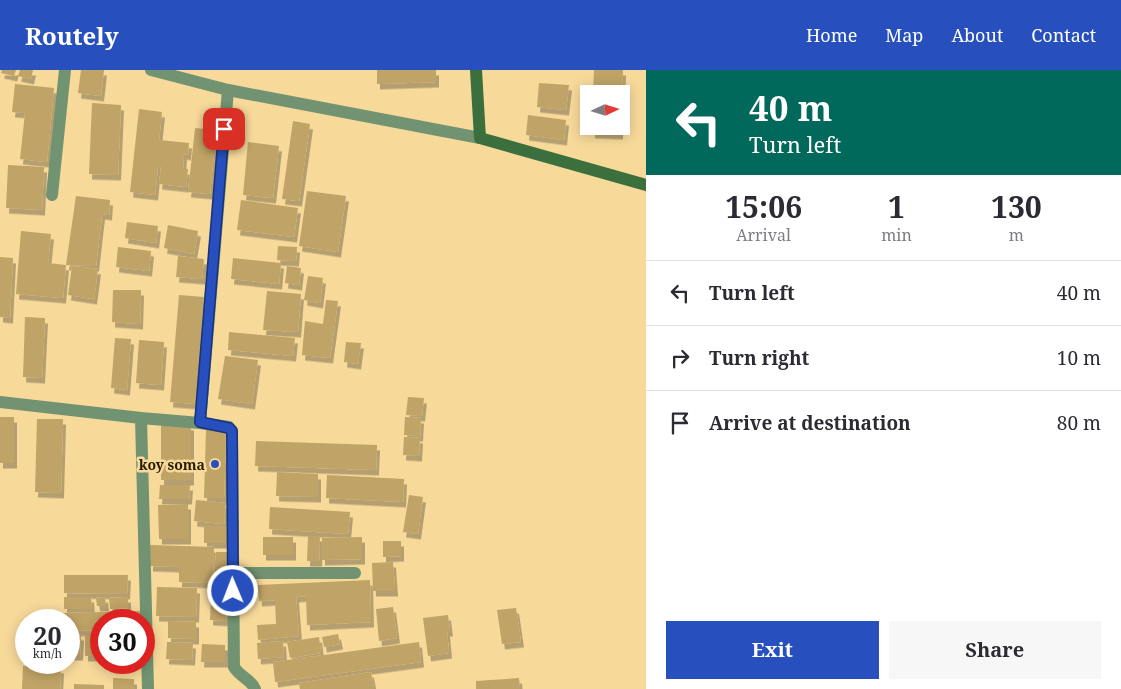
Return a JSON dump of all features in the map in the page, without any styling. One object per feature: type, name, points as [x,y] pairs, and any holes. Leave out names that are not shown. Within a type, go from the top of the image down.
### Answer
[{"type":"street","points":[[52,195],[65,70]]},
{"type":"street","points":[[151,70],[228,90],[480,138],[646,185]]},
{"type":"street","points":[[476,70],[480,138]]},
{"type":"street","points":[[200,422],[228,90]]},
{"type":"street","points":[[0,402],[141,418],[200,422],[229,428],[232,431],[234,667],[240,676],[251,681],[255,689]]},
{"type":"street","points":[[141,418],[148,689]]},
{"type":"street","points":[[233,573],[355,573]]},
{"type":"building","points":[[2,70],[16,70],[14,76],[1,73]]},
{"type":"building","points":[[20,70],[33,70],[31,79],[18,76]]},
{"type":"building","points":[[81,70],[104,70],[101,96],[78,93]]},
{"type":"building","points":[[377,70],[436,70],[436,82],[377,84]]},
{"type":"building","points":[[594,70],[623,70],[622,85],[593,85]]},
{"type":"building","points":[[539,83],[569,85],[566,110],[537,107]]},
{"type":"building","points":[[15,84],[54,88],[47,162],[20,159],[25,113],[12,112]]},
{"type":"building","points":[[92,103],[121,105],[118,175],[89,174]]},
{"type":"building","points":[[139,109],[162,112],[159,140],[189,143],[188,155],[184,154],[183,169],[188,169],[186,187],[159,184],[161,167],[158,166],[155,195],[130,192]]},
{"type":"building","points":[[528,115],[566,120],[564,140],[526,135]]},
{"type":"building","points":[[293,121],[310,124],[299,201],[282,199]]},
{"type":"building","points":[[195,128],[216,130],[210,194],[188,192]]},
{"type":"building","points":[[248,142],[279,146],[273,198],[243,195]]},
{"type":"building","points":[[8,165],[44,167],[42,210],[6,208]]},
{"type":"building","points":[[307,191],[346,196],[338,252],[299,246]]},
{"type":"building","points":[[76,196],[110,200],[109,215],[102,214],[96,266],[66,265]]},
{"type":"building","points":[[241,200],[298,208],[294,237],[237,230]]},
{"type":"building","points":[[127,222],[158,226],[156,243],[125,238]]},
{"type":"building","points":[[168,225],[198,231],[194,254],[164,248]]},
{"type":"building","points":[[21,231],[51,234],[48,263],[66,265],[63,298],[16,294]]},
{"type":"building","points":[[278,246],[297,247],[296,261],[277,260]]},
{"type":"building","points":[[118,247],[151,251],[149,271],[116,267]]},
{"type":"building","points":[[178,256],[204,259],[202,279],[176,277]]},
{"type":"building","points":[[0,257],[13,258],[10,318],[0,317]]},
{"type":"building","points":[[233,258],[281,263],[279,284],[231,279]]},
{"type":"building","points":[[72,266],[98,269],[94,299],[68,295]]},
{"type":"building","points":[[287,266],[301,268],[299,285],[285,283]]},
{"type":"building","points":[[308,276],[323,278],[320,303],[304,300]]},
{"type":"building","points":[[113,290],[141,290],[140,324],[112,322]]},
{"type":"building","points":[[267,291],[301,294],[298,332],[263,330]]},
{"type":"building","points":[[179,295],[204,297],[196,404],[170,402]]},
{"type":"building","points":[[326,300],[338,301],[330,358],[302,355],[305,321],[323,324]]},
{"type":"building","points":[[25,317],[45,318],[42,378],[23,377]]},
{"type":"building","points":[[229,332],[295,338],[293,356],[228,350]]},
{"type":"building","points":[[115,338],[131,339],[127,390],[111,388]]},
{"type":"building","points":[[139,340],[164,342],[161,385],[136,383]]},
{"type":"building","points":[[346,342],[361,343],[358,364],[344,362]]},
{"type":"building","points":[[225,356],[258,360],[252,404],[218,399]]},
{"type":"building","points":[[408,397],[424,398],[422,416],[406,415]]},
{"type":"building","points":[[0,417],[14,417],[14,463],[0,463]]},
{"type":"building","points":[[405,417],[421,418],[420,436],[404,435]]},
{"type":"building","points":[[37,419],[63,419],[61,493],[35,492]]},
{"type":"building","points":[[161,424],[191,425],[191,480],[161,480]]},
{"type":"building","name":"koy soma","points":[[206,429],[226,429],[224,498],[204,498]]},
{"type":"building","points":[[404,437],[420,438],[419,456],[403,455]]},
{"type":"building","points":[[256,441],[377,445],[376,470],[255,466]]},
{"type":"building","points":[[277,472],[318,474],[318,497],[276,496]]},
{"type":"building","points":[[327,475],[404,479],[403,502],[326,498]]},
{"type":"building","points":[[160,485],[190,485],[189,499],[159,499]]},
{"type":"building","points":[[409,495],[423,497],[418,534],[403,532]]},
{"type":"building","points":[[196,500],[226,503],[224,524],[194,521]]},
{"type":"building","points":[[188,504],[188,539],[159,539],[158,505]]},
{"type":"building","points":[[270,507],[350,512],[348,534],[269,529]]},
{"type":"building","points":[[204,526],[228,526],[228,543],[204,543]]},
{"type":"building","points":[[308,536],[320,536],[319,561],[307,561]]},
{"type":"building","points":[[263,537],[293,537],[293,555],[263,555]]},
{"type":"building","points":[[362,537],[362,559],[322,560],[322,538]]},
{"type":"building","points":[[383,541],[401,541],[401,556],[383,557]]},
{"type":"building","points":[[150,545],[214,547],[213,583],[179,582],[179,567],[150,566]]},
{"type":"building","points":[[216,552],[231,552],[229,621],[210,620]]},
{"type":"building","points":[[393,562],[395,591],[373,591],[372,563]]},
{"type":"building","points":[[64,575],[128,575],[127,594],[64,593]]},
{"type":"building","points":[[370,580],[371,622],[307,625],[306,596],[296,597],[299,636],[258,640],[257,625],[276,624],[275,600],[259,601],[258,585]]},
{"type":"building","points":[[157,587],[197,588],[196,617],[156,616]]},
{"type":"building","points":[[64,597],[91,597],[92,609],[64,609]]},
{"type":"building","points":[[105,597],[106,606],[97,606],[96,598]]},
{"type":"building","points":[[128,597],[128,608],[110,609],[109,598]]},
{"type":"building","points":[[393,607],[397,638],[379,641],[376,609]]},
{"type":"building","points":[[516,608],[521,642],[502,644],[497,610]]},
{"type":"building","points":[[90,612],[90,630],[80,631],[80,613]]},
{"type":"building","points":[[448,615],[450,631],[447,631],[449,653],[428,656],[423,618]]},
{"type":"building","points":[[168,621],[196,622],[196,639],[168,638]]},
{"type":"building","points":[[338,634],[340,644],[324,647],[322,637]]},
{"type":"building","points":[[85,635],[90,635],[90,656],[85,656]]},
{"type":"building","points":[[319,637],[321,653],[290,658],[287,642]]},
{"type":"building","points":[[283,641],[284,657],[258,659],[257,643]]},
{"type":"building","points":[[167,642],[193,643],[192,660],[166,659]]},
{"type":"building","points":[[419,642],[421,662],[275,682],[273,662]]},
{"type":"building","points":[[202,644],[225,645],[225,662],[201,662]]},
{"type":"building","points":[[371,672],[374,689],[300,689],[299,683]]},
{"type":"building","points":[[23,674],[61,674],[60,689],[22,689]]},
{"type":"building","points":[[113,678],[134,679],[134,689],[113,689]]},
{"type":"building","points":[[519,678],[520,689],[476,689],[476,681]]},
{"type":"building","points":[[74,684],[104,685],[104,689],[74,689]]},
{"type":"place","name":"koy soma","points":[[215,464]]},
{"type":"route","points":[[224,129],[200,422],[229,428],[232,431],[233,591]]}]
